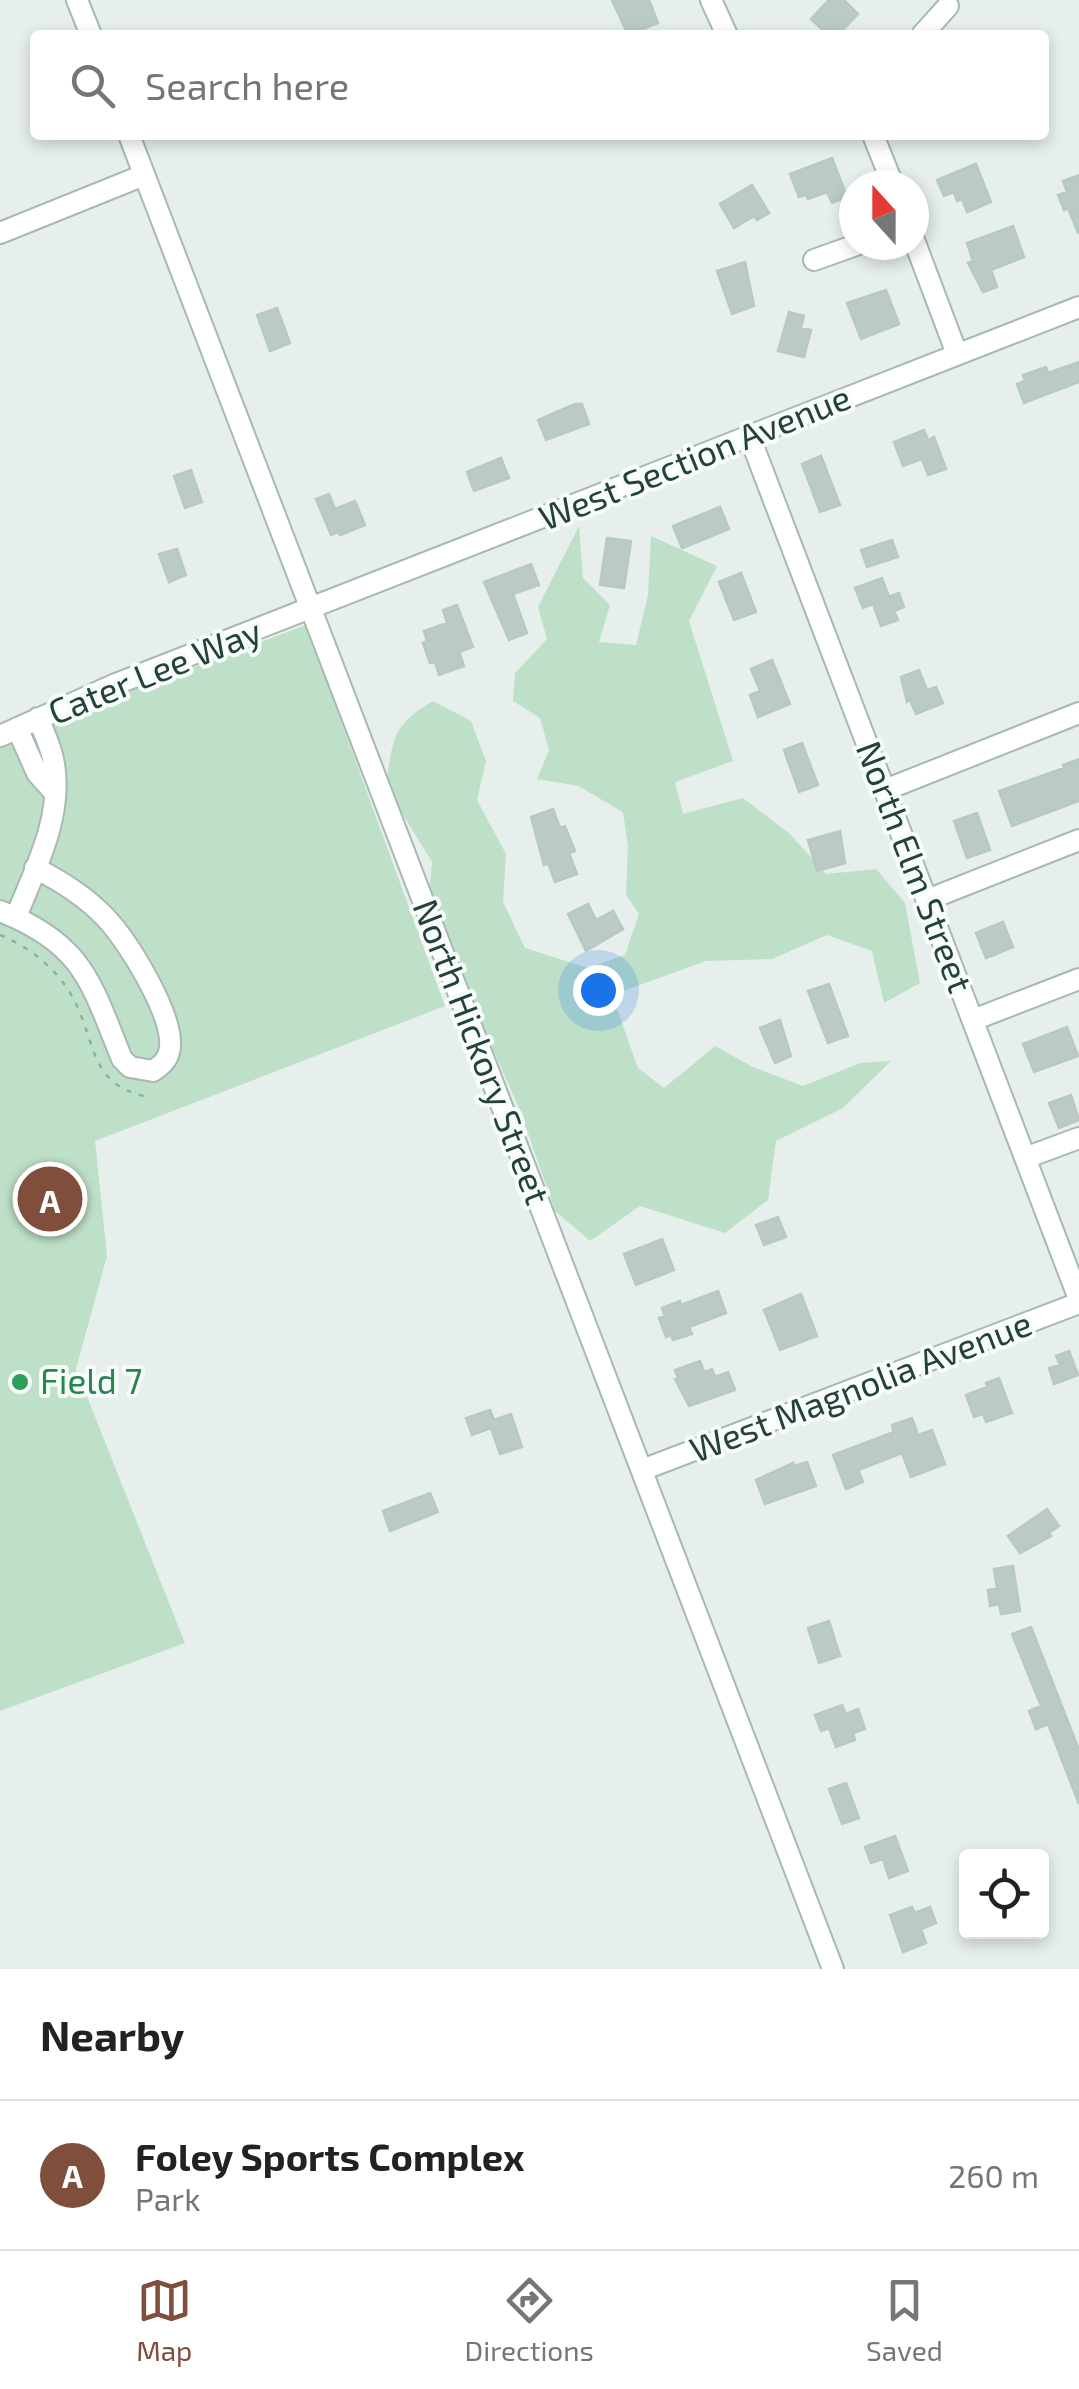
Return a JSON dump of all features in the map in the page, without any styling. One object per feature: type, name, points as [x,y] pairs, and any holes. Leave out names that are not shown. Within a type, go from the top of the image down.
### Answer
[{"type":"street","points":[[77,0],[88,30]]},
{"type":"street","points":[[711,0],[725,30]]},
{"type":"street","points":[[926,30],[948,6]]},
{"type":"street","name":"North Hickory Street","points":[[131,140],[834,1969]]},
{"type":"street","points":[[876,140],[887,170]]},
{"type":"street","points":[[0,232],[144,176]]},
{"type":"street","points":[[814,260],[839,251]]},
{"type":"street","points":[[922,260],[958,354]]},
{"type":"street","name":"West Section Avenue","points":[[312,610],[1079,307]]},
{"type":"street","name":"North Elm Street","points":[[749,435],[1079,1301]]},
{"type":"street","name":"Cater Lee Way","points":[[9,732],[116,684],[312,610]]},
{"type":"street","points":[[885,790],[1079,712]]},
{"type":"street","points":[[36,868],[88,901],[122,936],[136,958],[169,1035],[170,1051],[164,1064],[153,1071],[130,1068],[122,1058],[84,970],[50,938],[8,914],[36,868],[50,832],[55,766],[38,718]]},
{"type":"street","points":[[9,732],[54,791]]},
{"type":"street","points":[[927,900],[1079,840]]},
{"type":"street","points":[[973,1020],[1079,979]]},
{"type":"street","points":[[1025,1158],[1079,1138]]},
{"type":"street","name":"West Magnolia Avenue","points":[[642,1470],[1079,1301]]},
{"type":"path","points":[[0,944],[2,936],[37,956],[61,980],[78,1008],[105,1075],[115,1085],[144,1096]]},
{"type":"green space","points":[[579,526],[583,578],[610,605],[599,642],[636,645],[648,595],[651,536],[717,566],[689,621],[733,761],[675,782],[683,814],[743,798],[790,834],[826,874],[876,869],[905,903],[920,983],[884,1003],[872,951],[827,935],[772,959],[706,961],[612,995],[638,1068],[664,1088],[715,1046],[753,1067],[803,1086],[860,1063],[891,1061],[843,1108],[776,1141],[768,1200],[725,1233],[640,1206],[590,1241],[555,1211],[520,1110],[492,1048],[446,980],[429,898],[432,862],[386,787],[396,736],[419,710],[433,701],[471,721],[486,761],[477,800],[506,854],[503,902],[525,948],[588,968],[625,955],[639,914],[626,895],[628,846],[623,812],[578,786],[537,779],[549,750],[540,718],[513,701],[515,673],[547,639],[538,607]]},
{"type":"green space","points":[[306,625],[445,1006],[95,1141],[107,1256],[76,1369],[185,1643],[0,1711],[0,747],[117,696]]},
{"type":"building","points":[[612,0],[649,0],[658,23],[640,30],[626,30]]},
{"type":"building","points":[[829,0],[844,0],[858,14],[843,30],[823,30],[811,19]]},
{"type":"building","points":[[832,158],[839,176],[839,200],[832,203],[827,192],[808,199],[806,195],[799,197],[790,174]]},
{"type":"building","points":[[976,164],[991,202],[967,212],[954,192],[944,196],[937,180]]},
{"type":"building","points":[[1079,175],[1078,233],[1058,195],[1067,192],[1063,181]]},
{"type":"building","points":[[752,185],[769,213],[757,220],[754,216],[734,228],[720,204]]},
{"type":"building","points":[[1013,226],[1024,257],[991,270],[997,287],[983,292],[968,263],[973,261],[967,243]]},
{"type":"building","points":[[745,262],[754,306],[732,314],[717,271]]},
{"type":"building","points":[[886,290],[899,324],[861,339],[847,303]]},
{"type":"building","points":[[277,308],[290,343],[270,351],[257,315]]},
{"type":"building","points":[[789,312],[804,316],[801,328],[811,330],[804,357],[778,351]]},
{"type":"building","points":[[1079,362],[1079,382],[1024,403],[1017,384],[1025,381],[1023,375],[1046,367],[1048,373]]},
{"type":"building","points":[[582,404],[589,424],[546,440],[538,420]]},
{"type":"building","points":[[924,430],[928,440],[934,437],[946,469],[928,475],[922,459],[903,466],[894,442]]},
{"type":"building","points":[[821,456],[840,505],[820,512],[802,464]]},
{"type":"building","points":[[501,458],[509,478],[474,491],[467,472]]},
{"type":"building","points":[[191,470],[202,502],[185,508],[174,476]]},
{"type":"building","points":[[329,494],[335,509],[355,501],[365,525],[331,535],[316,499]]},
{"type":"building","points":[[720,507],[729,529],[682,548],[673,526]]},
{"type":"building","points":[[607,538],[631,541],[624,588],[600,585]]},
{"type":"building","points":[[892,540],[898,557],[867,567],[861,550]]},
{"type":"building","points":[[177,549],[186,575],[169,582],[159,554]]},
{"type":"building","points":[[531,564],[539,585],[513,594],[527,633],[509,640],[484,582]]},
{"type":"building","points":[[741,573],[756,612],[734,620],[719,582]]},
{"type":"building","points":[[882,578],[889,597],[899,593],[904,607],[894,611],[898,620],[881,626],[873,604],[863,608],[855,588]]},
{"type":"building","points":[[457,605],[473,647],[459,652],[464,666],[439,675],[423,643],[427,641],[424,631],[447,623],[443,610]]},
{"type":"building","points":[[772,660],[790,704],[758,717],[750,695],[760,691],[751,669]]},
{"type":"building","points":[[919,670],[927,690],[936,687],[943,703],[916,714],[910,700],[907,702],[901,677]]},
{"type":"building","points":[[802,743],[818,785],[799,792],[784,750]]},
{"type":"building","points":[[1079,759],[1079,801],[1012,826],[999,791]]},
{"type":"building","points":[[553,809],[575,851],[569,853],[577,874],[555,882],[548,863],[544,865],[531,817]]},
{"type":"building","points":[[977,813],[990,850],[967,858],[954,821]]},
{"type":"building","points":[[840,831],[845,863],[817,871],[808,840]]},
{"type":"building","points":[[588,904],[596,920],[613,911],[623,929],[586,951],[568,914]]},
{"type":"building","points":[[1003,922],[1013,947],[986,958],[976,933]]},
{"type":"building","points":[[829,984],[848,1036],[828,1043],[808,991]]},
{"type":"building","points":[[780,1020],[791,1056],[775,1063],[760,1028]]},
{"type":"building","points":[[1067,1027],[1078,1056],[1034,1072],[1023,1044]]},
{"type":"building","points":[[1071,1095],[1079,1120],[1059,1128],[1049,1103]]},
{"type":"building","points":[[778,1217],[786,1237],[764,1245],[756,1225]]},
{"type":"building","points":[[662,1239],[674,1270],[636,1285],[624,1254]]},
{"type":"building","points":[[718,1291],[726,1313],[689,1327],[692,1334],[673,1340],[671,1335],[666,1337],[659,1318],[665,1316],[662,1308]]},
{"type":"building","points":[[801,1294],[817,1336],[780,1350],[764,1310]]},
{"type":"building","points":[[1069,1351],[1078,1375],[1054,1384],[1049,1368],[1060,1365],[1056,1356]]},
{"type":"building","points":[[700,1361],[704,1372],[712,1369],[715,1377],[728,1372],[735,1390],[689,1406],[675,1379],[675,1370]]},
{"type":"building","points":[[999,1378],[1012,1413],[986,1422],[983,1414],[974,1417],[966,1395]]},
{"type":"building","points":[[490,1410],[494,1420],[511,1414],[522,1447],[500,1454],[491,1428],[472,1435],[466,1418]]},
{"type":"building","points":[[912,1418],[918,1435],[932,1430],[945,1464],[911,1477],[902,1453],[858,1470],[863,1482],[846,1489],[833,1455],[894,1432],[892,1425]]},
{"type":"building","points":[[807,1462],[816,1486],[765,1504],[756,1480],[793,1463],[794,1466]]},
{"type":"building","points":[[430,1493],[438,1512],[390,1531],[383,1511]]},
{"type":"building","points":[[1047,1509],[1059,1526],[1049,1533],[1051,1536],[1020,1553],[1008,1536]]},
{"type":"building","points":[[1013,1566],[1020,1611],[1001,1614],[999,1604],[990,1606],[988,1590],[997,1588],[994,1569]]},
{"type":"building","points":[[829,1621],[840,1656],[819,1663],[808,1628]]},
{"type":"building","points":[[1031,1627],[1079,1750],[1079,1804],[1048,1724],[1036,1729],[1029,1711],[1041,1706],[1012,1634]]},
{"type":"building","points":[[842,1705],[846,1714],[858,1709],[865,1729],[853,1733],[855,1740],[836,1747],[829,1728],[821,1731],[815,1715]]},
{"type":"building","points":[[846,1783],[859,1818],[842,1824],[829,1789]]},
{"type":"building","points":[[895,1836],[908,1871],[889,1878],[883,1859],[871,1863],[865,1847]]},
{"type":"building","points":[[912,1907],[915,1913],[930,1907],[936,1923],[921,1929],[926,1943],[903,1952],[890,1915]]},
{"type":"place","name":"Foley Sports Complex","points":[[50,1199]]},
{"type":"place","name":"Field 7","points":[[20,1382]]}]
